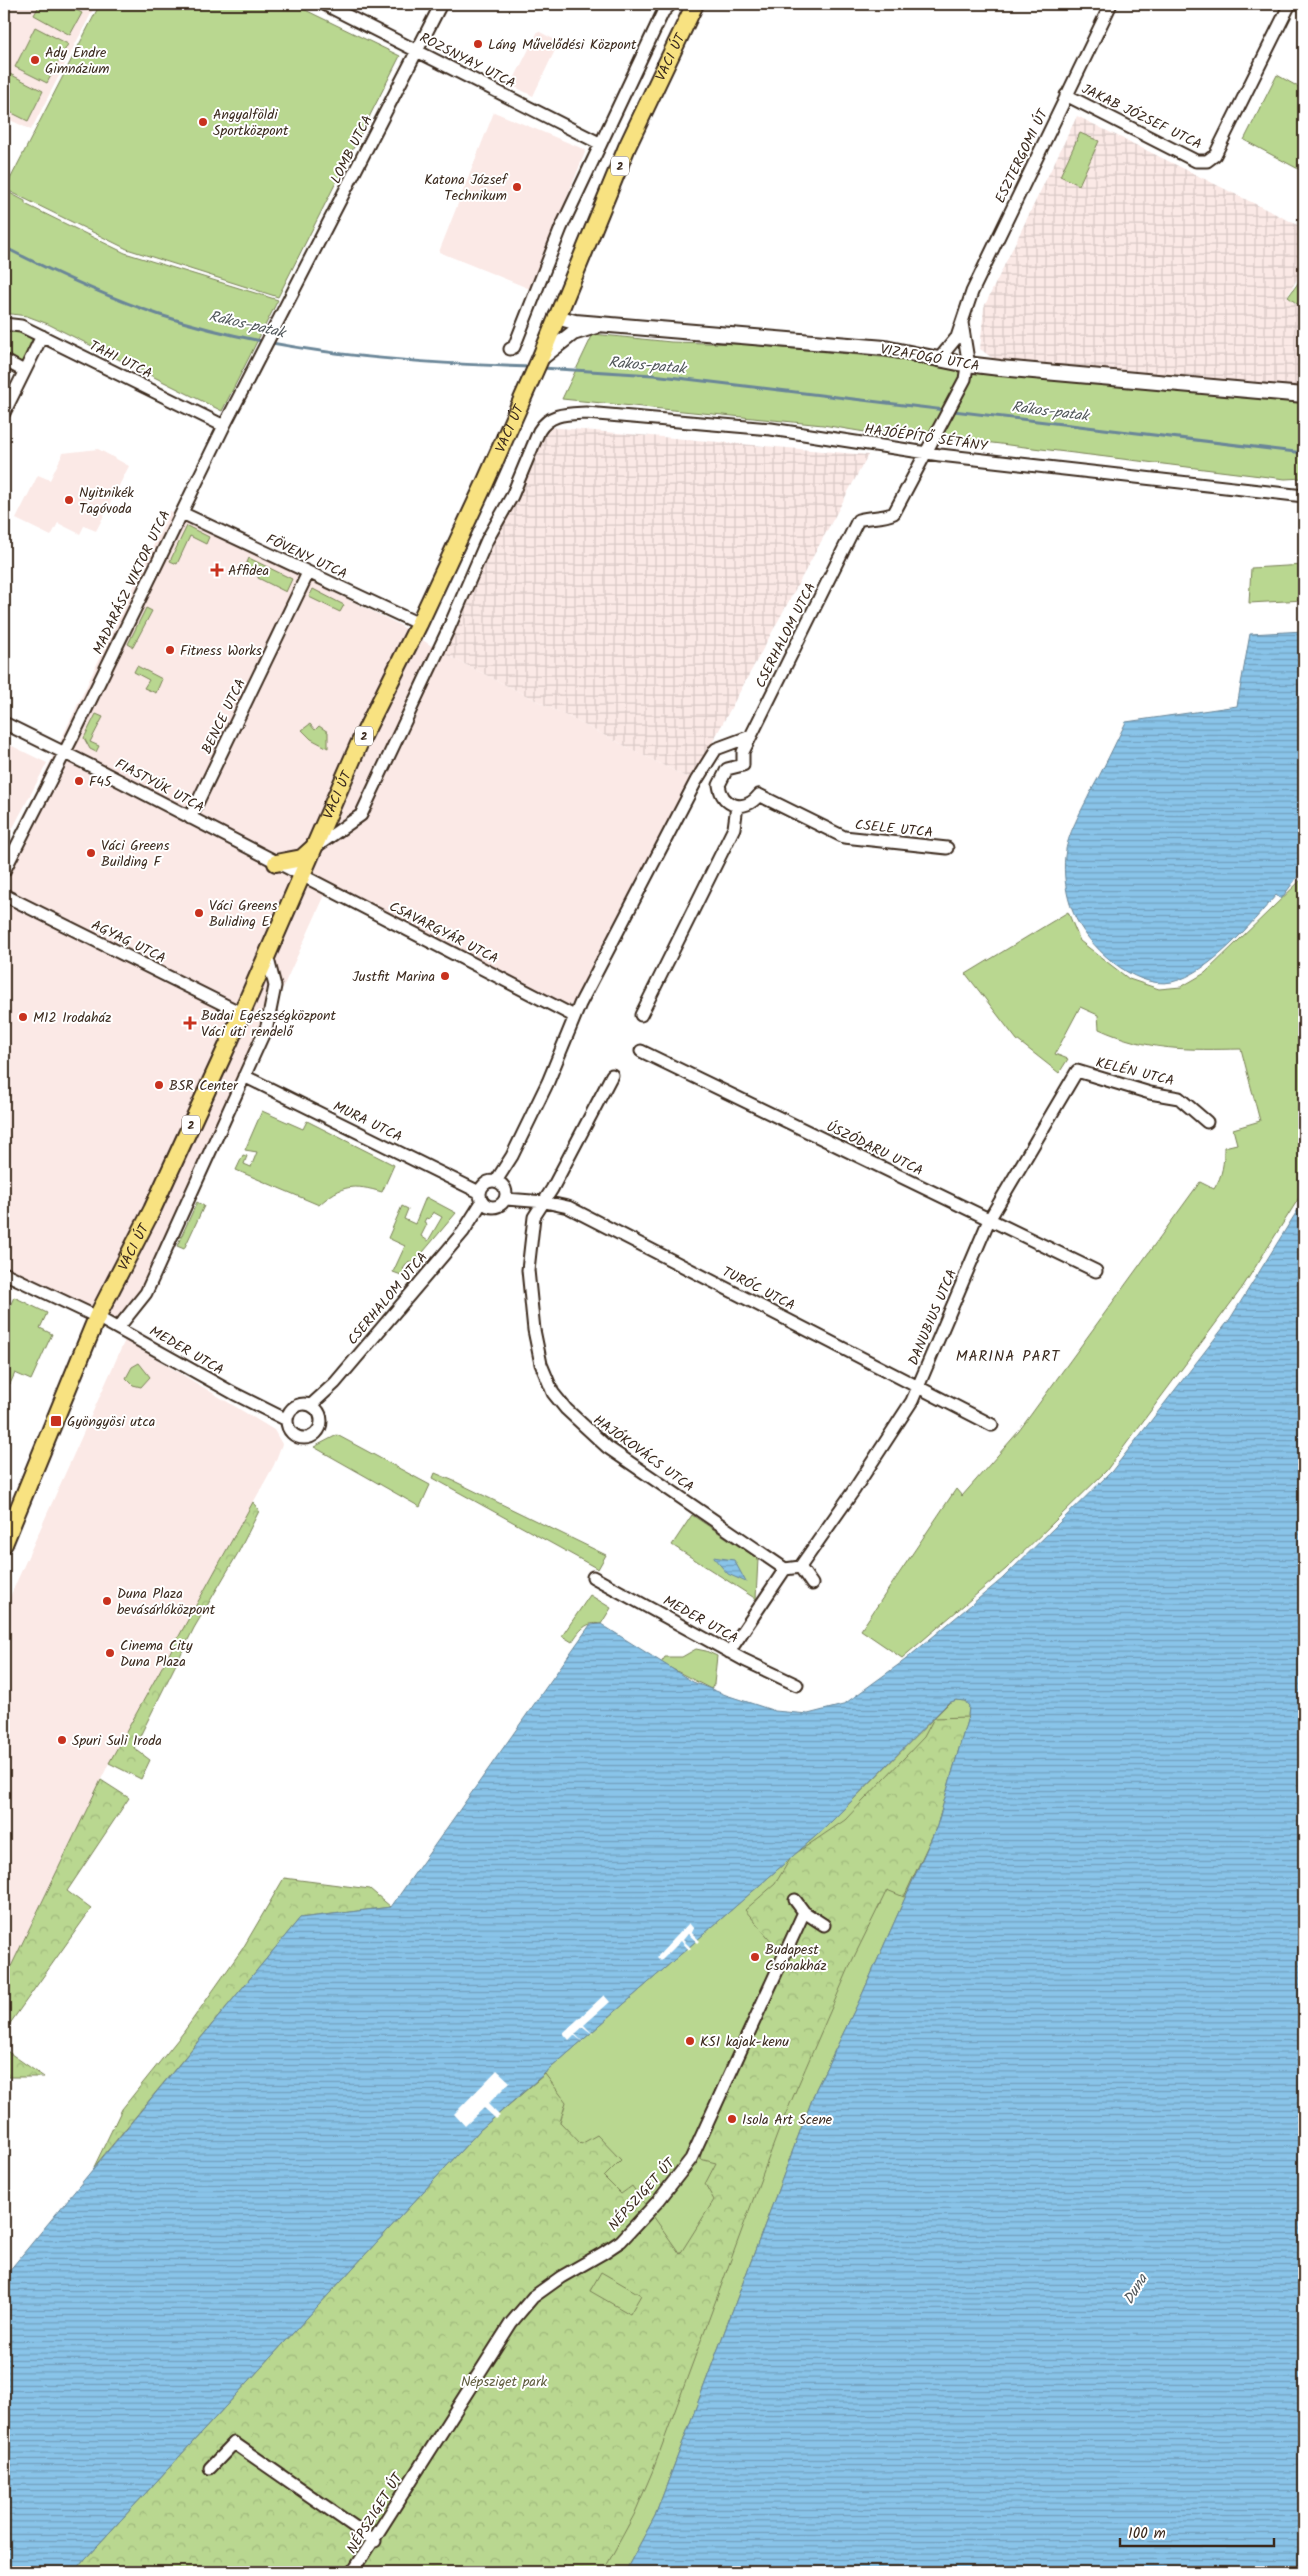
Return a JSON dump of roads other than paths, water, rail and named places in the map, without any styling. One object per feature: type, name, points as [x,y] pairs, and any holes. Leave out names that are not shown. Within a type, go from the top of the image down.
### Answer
[{"type":"main road","name":"VÁCI ÚT","points":[[4,1544],[97,1317],[152,1210],[241,1014],[312,849],[360,744],[419,624],[527,389],[628,147],[695,4]]},
{"type":"main road","points":[[276,863],[302,858],[312,849]]},
{"type":"street","name":"ROZSNYAY UTCA","points":[[324,4],[599,143]]},
{"type":"street","name":"LOMB UTCA","points":[[287,307],[441,4]]},
{"type":"street","name":"VÁCI ÚT","points":[[510,349],[514,347],[561,228],[599,143],[663,12],[671,4]]},
{"type":"street","name":"ESZTERGOMI ÚT","points":[[939,359],[954,342],[969,300],[1111,4]]},
{"type":"street","name":"JAKAB JÓZSEF UTCA","points":[[1066,95],[1196,161],[1207,161],[1215,155],[1290,4]]},
{"type":"street","name":"MADARÁSZ VIKTOR UTCA","points":[[4,871],[73,736],[224,426],[287,307]]},
{"type":"street","name":"VIZAFOGÓ UTCA","points":[[556,317],[601,324],[885,348],[968,364],[1304,395]]},
{"type":"street","name":"ESZTERGOMI ÚT","points":[[962,323],[968,364]]},
{"type":"street","name":"TAHI UTCA","points":[[4,324],[21,326],[224,426]]},
{"type":"street","points":[[540,359],[573,333],[601,324]]},
{"type":"street","points":[[4,413],[42,336]]},
{"type":"street","points":[[4,360],[24,371]]},
{"type":"street","points":[[927,452],[965,379],[968,364]]},
{"type":"street","name":"HAJÓÉPÍTŐ SÉTÁNY","points":[[545,421],[556,415],[586,413],[771,429],[927,452],[1304,496]]},
{"type":"street","name":"VÁCI ÚT","points":[[312,849],[360,815],[487,540],[512,496],[545,421]]},
{"type":"street","name":"CSERHALOM UTCA","points":[[738,806],[726,800],[720,791],[720,779],[723,773],[732,766],[743,765],[743,752],[858,520],[885,517],[894,513],[927,452]]},
{"type":"street","name":"FÖVENY UTCA","points":[[182,513],[419,624]]},
{"type":"street","name":"BENCE UTCA","points":[[190,818],[308,573]]},
{"type":"street","name":"FIASTYÚK UTCA","points":[[4,723],[89,765],[301,876]]},
{"type":"street","points":[[73,736],[78,753],[89,765]]},
{"type":"street","points":[[500,1184],[484,1184],[483,1200],[497,1207],[506,1199],[500,1184],[548,1082],[574,1016],[696,781],[716,749],[751,736]]},
{"type":"street","name":"CSELE UTCA","points":[[738,806],[750,804],[759,795],[844,837],[947,848]]},
{"type":"street","points":[[641,1015],[734,828],[738,806]]},
{"type":"street","name":"CSAVARGYÁR UTCA","points":[[301,876],[574,1016]]},
{"type":"street","name":"AGYAG UTCA","points":[[4,896],[241,1014]]},
{"type":"street","points":[[118,1328],[146,1293],[267,1026],[275,986],[266,954]]},
{"type":"street","name":"ÚSZÓDARU UTCA","points":[[641,1051],[1096,1271]]},
{"type":"street","name":"DANUBIUS UTCA","points":[[800,1567],[912,1402],[989,1220],[1077,1071]]},
{"type":"street","name":"KELÉN UTCA","points":[[1077,1071],[1150,1093],[1179,1098],[1207,1122]]},
{"type":"street","points":[[545,1202],[612,1075]]},
{"type":"street","name":"MURA UTCA","points":[[244,1076],[483,1200]]},
{"type":"street","name":"TURÓC UTCA","points":[[506,1199],[545,1202],[568,1207],[992,1425]]},
{"type":"street","name":"CSERHALOM UTCA","points":[[314,1408],[463,1232],[483,1200]]},
{"type":"street","name":"HAJÓKOVÁCS UTCA","points":[[545,1202],[534,1217],[528,1270],[535,1339],[541,1364],[553,1393],[581,1425],[607,1447],[785,1569]]},
{"type":"street","points":[[4,1285],[6,1274]]},
{"type":"street","name":"MEDER UTCA","points":[[6,1274],[130,1334],[235,1394],[289,1416]]},
{"type":"street","points":[[301,1404],[314,1408],[321,1426],[311,1436],[296,1435],[291,1431],[289,1416],[301,1404]]},
{"type":"street","points":[[729,1652],[785,1569],[800,1567],[812,1584]]},
{"type":"street","name":"MEDER UTCA","points":[[593,1576],[729,1652],[797,1685]]},
{"type":"street","points":[[795,1900],[804,1912],[824,1924]]},
{"type":"street","name":"NÉPSZIGET ÚT","points":[[353,2572],[375,2540],[473,2380],[511,2323],[533,2297],[561,2277],[621,2241],[659,2200],[692,2159],[804,1912]]},
{"type":"street","points":[[210,2468],[234,2442],[375,2540]]},
{"type":"water","points":[[1304,631],[1304,868],[1281,899],[1276,895],[1229,946],[1201,969],[1172,982],[1157,983],[1127,972],[1100,951],[1079,925],[1069,899],[1064,870],[1066,848],[1071,831],[1126,722],[1237,706],[1250,634]]},
{"type":"water","name":"Duna","points":[[1304,1200],[1304,2572],[625,2572],[655,2516],[816,2089],[861,1997],[937,1826],[968,1717],[969,1706],[965,1701],[956,1700],[948,1703],[825,1828],[480,2130],[75,2572],[4,2572],[4,2277],[300,1918],[391,1907],[590,1625],[601,1624],[693,1682],[775,1711],[808,1714],[843,1705],[905,1660],[1002,1579],[1112,1471],[1230,1319]]},
{"type":"water","points":[[713,1557],[734,1560],[746,1582],[728,1574]]},
{"type":"waterway","name":"Rákos-patak","points":[[4,247],[81,284],[140,308],[205,328],[251,339],[297,348],[390,359],[531,367]]},
{"type":"waterway","name":"Rákos-patak","points":[[542,368],[653,375],[1304,453]]},
{"type":"place","name":"Láng Művelődési Központ","points":[[478,44]]},
{"type":"place","name":"Ady Endre Gimnázium","points":[[35,60]]},
{"type":"place","name":"Angyalföldi Sportközpont","points":[[203,122]]},
{"type":"place","name":"Katona József Technikum","points":[[517,187]]},
{"type":"place","name":"Nyitnikék Tagóvoda","points":[[69,500]]},
{"type":"place","name":"Affidea","points":[[217,570]]},
{"type":"place","name":"Fitness Works","points":[[170,650]]},
{"type":"place","name":"F45","points":[[79,781]]},
{"type":"place","name":"Váci Greens Building F","points":[[91,853]]},
{"type":"place","name":"Váci Greens Buliding E","points":[[199,913]]},
{"type":"place","name":"Justfit Marina","points":[[445,976]]},
{"type":"place","name":"M12 Irodaház","points":[[23,1017]]},
{"type":"place","name":"Budai Egészségközpont Váci úti rendelő","points":[[190,1023]]},
{"type":"place","name":"BSR Center","points":[[159,1085]]},
{"type":"place","name":"Gyöngyösi utca","points":[[56,1421]]},
{"type":"place","name":"Duna Plaza bevásárlóközpont","points":[[107,1601]]},
{"type":"place","name":"Cinema City Duna Plaza","points":[[110,1653]]},
{"type":"place","name":"Spuri Suli Iroda","points":[[62,1740]]},
{"type":"place","name":"Budapest Csónakház","points":[[755,1957]]},
{"type":"place","name":"KSI kajak-kenu","points":[[690,2041]]},
{"type":"place","name":"Isola Art Scene","points":[[732,2119]]},
{"type":"district","name":"MARINA PART","points":[[1008,1356]]},
{"type":"park label","name":"Népsziget park","points":[[504,2381]]}]
